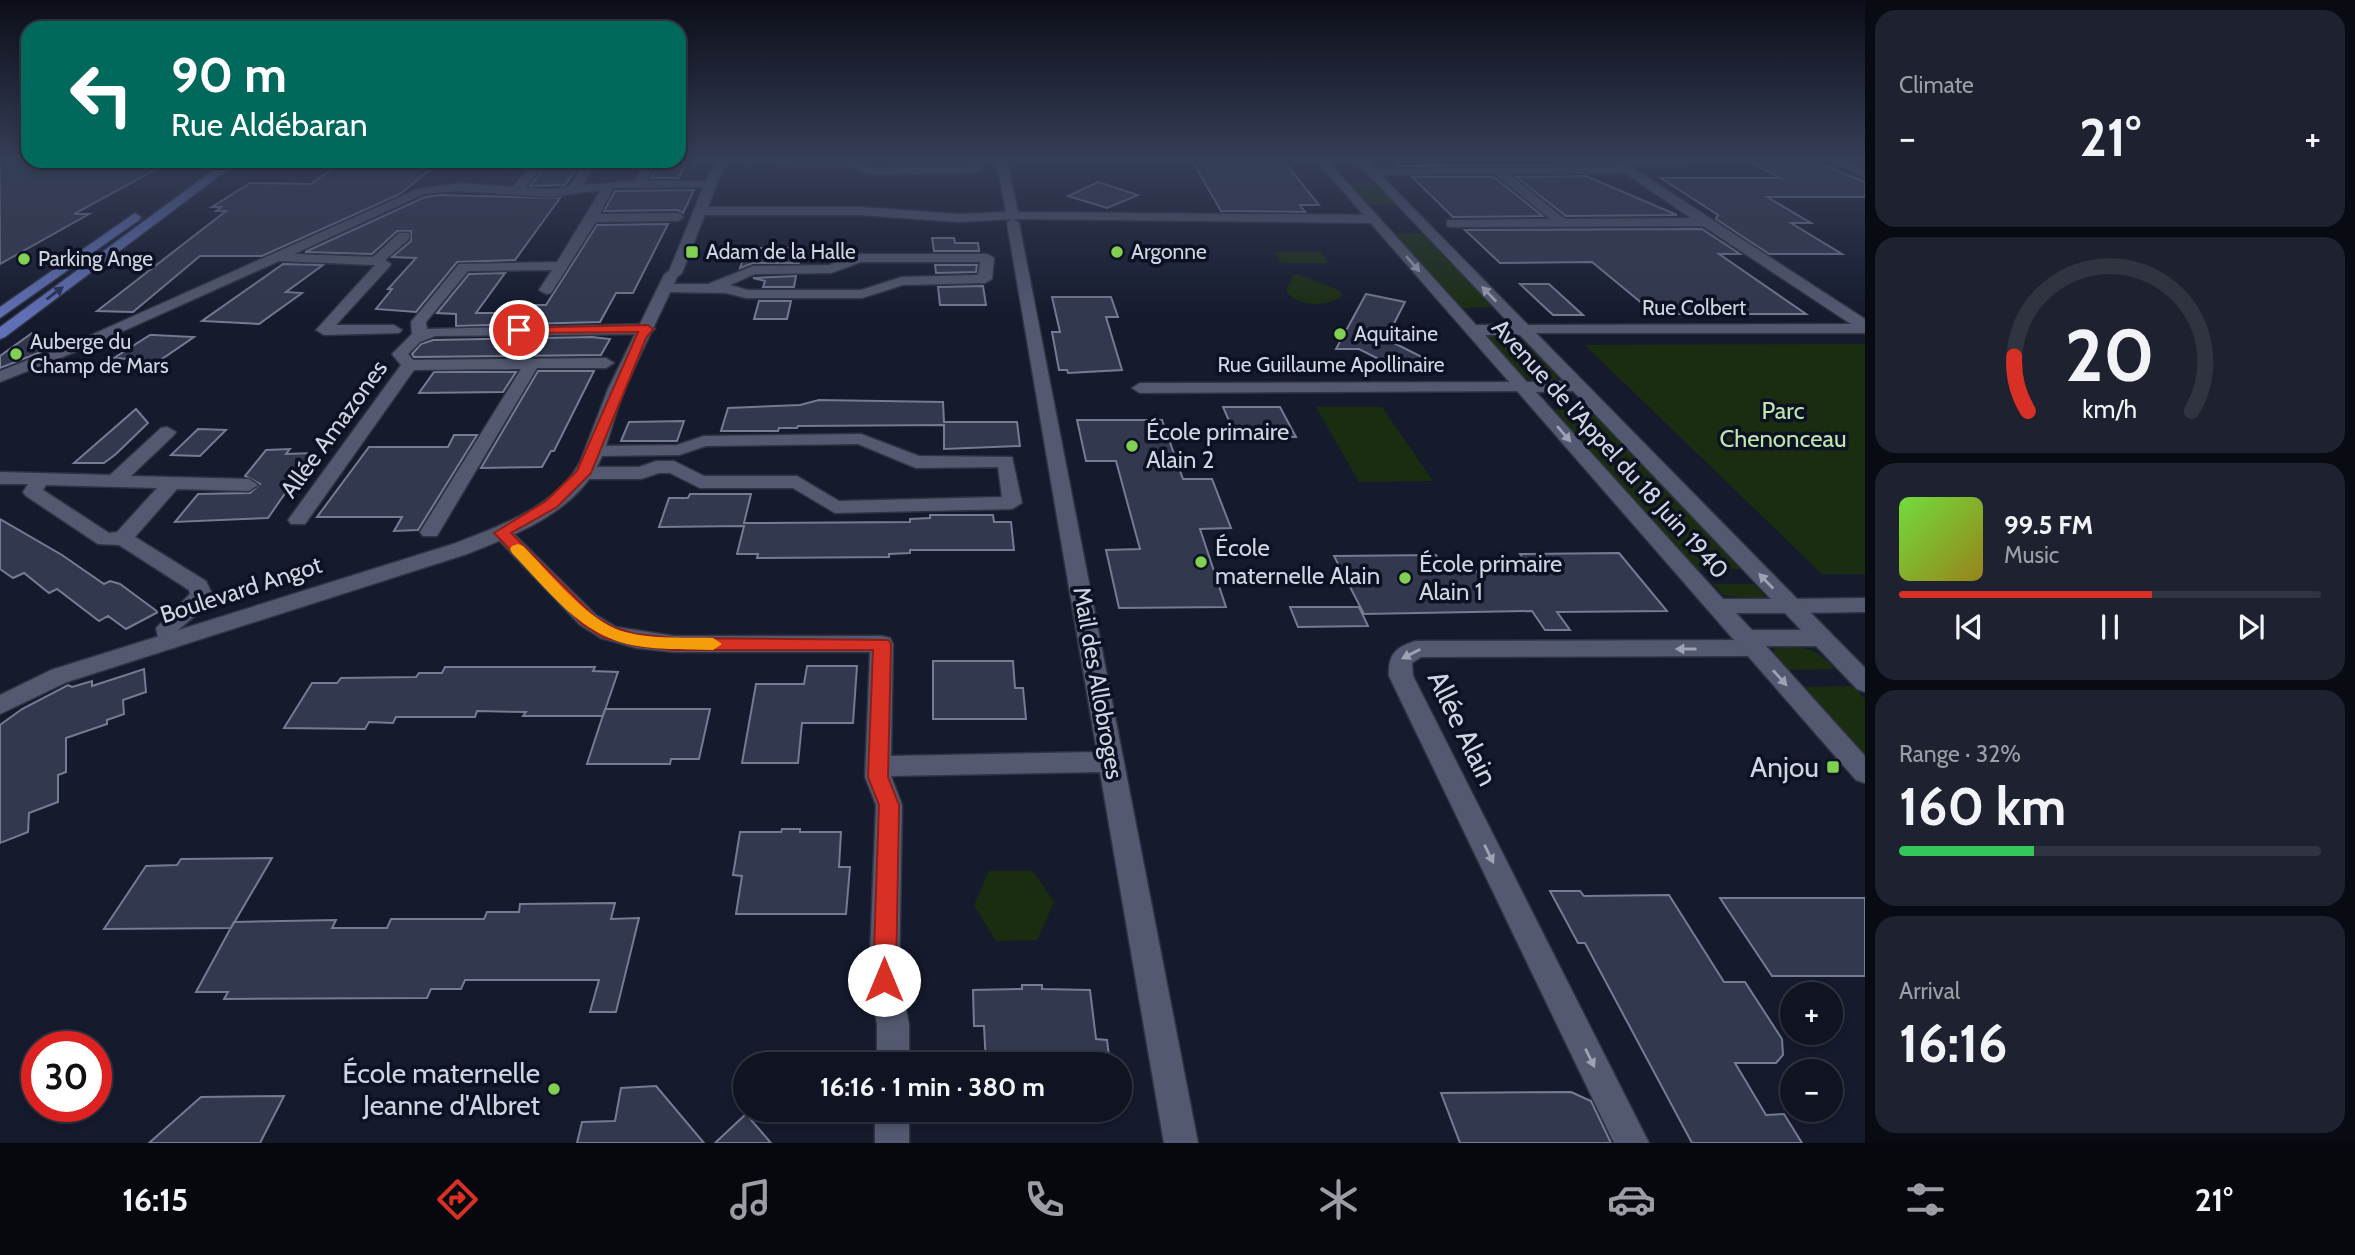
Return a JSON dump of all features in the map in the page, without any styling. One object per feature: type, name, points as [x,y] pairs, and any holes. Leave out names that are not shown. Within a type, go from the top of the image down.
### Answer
[{"type":"main road","points":[[0,314],[144,211]]},
{"type":"main road","points":[[0,334],[165,211]]},
{"type":"street","points":[[0,377],[85,343],[378,211]]},
{"type":"street","points":[[546,290],[595,211]]},
{"type":"street","name":"Boulevard Angot","points":[[0,705],[42,682],[460,549],[502,533],[551,504],[583,473],[595,451],[604,419],[640,337],[648,329],[671,275],[675,273],[699,211]]},
{"type":"street","points":[[866,211],[1006,221],[1021,218],[1417,219]]},
{"type":"street","name":"Mail des Allobroges","points":[[1019,211],[1111,762],[1181,1143]]},
{"type":"street","name":"Avenue de l'Appel du 18 Juin 1940","points":[[1367,211],[1865,773]]},
{"type":"street","name":"Avenue de l'Appel du 18 Juin 1940","points":[[1410,211],[1865,682]]},
{"type":"street","points":[[1551,211],[1586,237]]},
{"type":"street","points":[[1689,211],[1865,327]]},
{"type":"street","points":[[592,218],[678,217]]},
{"type":"street","points":[[1451,223],[1705,222]]},
{"type":"street","points":[[376,261],[404,236]]},
{"type":"street","points":[[274,257],[376,261],[384,264],[324,330],[394,330]]},
{"type":"street","points":[[665,288],[710,288],[733,288],[746,293],[862,293],[902,281],[985,279],[987,258],[859,258],[831,269],[753,270],[710,288]]},
{"type":"street","points":[[420,334],[418,322],[464,267],[561,266]]},
{"type":"street","name":"Rue Colbert","points":[[1472,330],[1865,327]]},
{"type":"street","points":[[606,363],[410,365],[400,354],[410,340],[420,334],[435,331],[648,329]]},
{"type":"street","points":[[430,532],[532,364]]},
{"type":"street","name":"Allée Amazones","points":[[298,520],[410,365]]},
{"type":"street","name":"Rue Guillaume Apollinaire","points":[[1140,388],[1578,386]]},
{"type":"street","points":[[115,481],[167,432]]},
{"type":"street","points":[[583,473],[641,473],[656,467],[674,467],[700,482],[797,482],[835,507],[1012,503],[1006,461],[916,462],[861,439],[704,441],[679,450],[595,451]]},
{"type":"street","points":[[0,478],[249,485]]},
{"type":"street","points":[[39,481],[33,492],[105,540],[123,538],[198,586],[201,594],[194,605],[167,628],[168,641]]},
{"type":"street","points":[[123,538],[174,481]]},
{"type":"street","points":[[502,533],[588,620],[609,633],[636,640],[674,644],[882,644],[878,777],[889,805],[884,980],[893,1024],[893,1052]]},
{"type":"street","points":[[1716,606],[1865,606]]},
{"type":"street","points":[[1749,643],[1822,638]]},
{"type":"street","name":"Allée Alain","points":[[1632,1143],[1401,676],[1400,660],[1416,649],[1749,643]]},
{"type":"street","points":[[878,766],[1111,762]]},
{"type":"street","points":[[892,1122],[892,1143]]},
{"type":"green space","points":[[1394,233],[1422,233],[1492,307],[1460,308]]},
{"type":"green space","points":[[1274,252],[1321,252],[1329,263],[1282,263]]},
{"type":"green space","points":[[1297,274],[1341,291],[1342,296],[1329,302],[1312,304],[1297,300],[1286,291],[1293,275]]},
{"type":"green space","points":[[1492,334],[1523,341],[1559,376],[1555,381],[1533,381],[1524,377],[1486,338]]},
{"type":"green space","name":"Parc Chenonceau","points":[[1865,344],[1865,574],[1822,574],[1585,345]]},
{"type":"green space","points":[[1316,407],[1382,407],[1433,481],[1359,482]]},
{"type":"green space","points":[[1551,410],[1590,410],[1741,569],[1695,570]]},
{"type":"green space","points":[[1713,584],[1754,584],[1766,597],[1758,599],[1723,595]]},
{"type":"green space","points":[[1775,648],[1815,652],[1835,669],[1789,670],[1773,653]]},
{"type":"green space","points":[[1853,686],[1865,699],[1865,757],[1801,687]]},
{"type":"green space","points":[[989,871],[1033,871],[1054,902],[1037,940],[996,941],[974,905]]},
{"type":"building","points":[[0,211],[79,211],[74,214],[89,214],[0,264]]},
{"type":"building","points":[[226,211],[361,211],[262,256],[200,256],[133,312],[97,311]]},
{"type":"building","points":[[394,211],[550,211],[515,260],[457,262],[416,312],[376,309],[392,289],[388,289],[416,258],[392,257],[411,241],[411,231],[397,231],[372,254],[305,252]]},
{"type":"building","points":[[1447,211],[1537,211],[1543,216],[1453,217]]},
{"type":"building","points":[[1560,211],[1668,211],[1677,215],[1566,216]]},
{"type":"building","points":[[1712,211],[1791,211],[1811,223],[1791,223],[1842,254],[1769,254],[1716,219],[1718,215]]},
{"type":"building","points":[[668,224],[633,293],[616,293],[600,322],[456,326],[456,314],[437,313],[469,274],[505,273],[476,313],[525,313],[530,305],[546,305],[597,225]]},
{"type":"building","points":[[1702,229],[1740,254],[1719,254],[1806,314],[1655,314],[1592,262],[1500,263],[1465,230]]},
{"type":"building","points":[[932,238],[954,238],[955,243],[978,243],[979,251],[934,251]]},
{"type":"building","points":[[747,248],[802,248],[799,263],[753,263],[740,268]]},
{"type":"building","points":[[283,264],[323,265],[286,292],[302,293],[259,324],[202,321]]},
{"type":"building","points":[[935,265],[977,265],[976,272],[936,273]]},
{"type":"building","points":[[796,276],[794,287],[763,287],[765,281],[753,278]]},
{"type":"building","points":[[1520,284],[1549,284],[1583,315],[1553,315]]},
{"type":"building","points":[[983,286],[986,305],[940,305],[938,287]]},
{"type":"building","name":"Aquitaine","points":[[1366,294],[1405,302],[1386,339],[1436,364],[1408,374],[1359,349],[1336,349]]},
{"type":"building","points":[[1052,297],[1111,297],[1118,317],[1106,317],[1122,370],[1068,373],[1067,370],[1059,370],[1052,332],[1060,332]]},
{"type":"building","points":[[759,301],[791,301],[787,319],[754,319]]},
{"type":"building","points":[[32,333],[64,343],[0,368],[0,356]]},
{"type":"building","points":[[150,335],[194,337],[159,361],[114,358]]},
{"type":"building","points":[[592,337],[610,339],[601,355],[414,357],[412,354],[421,344],[433,340]]},
{"type":"building","points":[[538,371],[594,371],[554,451],[551,451],[542,467],[481,468]]},
{"type":"building","points":[[434,372],[516,372],[503,392],[419,393]]},
{"type":"building","points":[[819,400],[943,402],[944,422],[1017,422],[1020,446],[944,449],[944,425],[798,426],[779,428],[778,431],[721,431],[728,408],[800,405]]},
{"type":"building","points":[[1223,407],[1280,407],[1296,437],[1236,437]]},
{"type":"building","points":[[136,409],[148,423],[116,454],[104,463],[74,463]]},
{"type":"building","points":[[1077,420],[1162,420],[1183,479],[1212,479],[1231,528],[1200,529],[1226,607],[1119,608],[1106,550],[1140,549],[1116,461],[1086,461]]},
{"type":"building","points":[[684,421],[677,441],[621,441],[629,422]]},
{"type":"building","points":[[198,429],[226,430],[200,456],[171,455]]},
{"type":"building","points":[[454,435],[477,435],[418,530],[394,531],[402,517],[317,517],[369,447],[448,447]]},
{"type":"building","points":[[290,449],[286,454],[313,453],[268,518],[175,522],[198,494],[250,493],[260,484],[245,476],[266,450]]},
{"type":"building","points":[[690,494],[751,494],[744,523],[910,522],[910,519],[930,518],[930,515],[993,515],[994,522],[1011,522],[1014,550],[910,550],[910,553],[889,554],[889,557],[757,558],[758,554],[737,554],[744,526],[659,527],[669,498],[688,498]]},
{"type":"building","points":[[0,519],[62,555],[104,584],[110,581],[120,584],[158,612],[126,629],[108,616],[99,621],[57,589],[49,593],[24,573],[13,578],[0,569]]},
{"type":"building","points":[[1619,553],[1667,611],[1557,612],[1570,630],[1545,630],[1532,611],[1364,614],[1334,556],[1436,555],[1446,572],[1531,571],[1520,554]]},
{"type":"building","points":[[1290,607],[1359,607],[1368,626],[1298,627]]},
{"type":"building","points":[[933,661],[1013,661],[1015,688],[1023,688],[1026,719],[933,719]]},
{"type":"building","points":[[807,666],[857,666],[853,723],[802,723],[798,763],[742,763],[756,684],[804,684]]},
{"type":"building","points":[[445,667],[595,667],[593,671],[618,672],[603,716],[523,716],[526,712],[477,711],[475,717],[396,717],[393,723],[369,722],[365,729],[284,728],[312,683],[337,683],[341,678],[416,677],[419,673],[442,673]]},
{"type":"building","points":[[144,669],[146,692],[123,700],[124,714],[107,720],[107,724],[66,738],[66,772],[58,775],[58,802],[29,813],[28,832],[0,843],[0,725],[22,709],[68,685],[72,687],[92,681],[92,686]]},
{"type":"building","points":[[605,709],[710,709],[699,759],[671,759],[670,764],[587,764]]},
{"type":"building","points":[[782,829],[841,832],[839,867],[850,867],[846,914],[736,914],[742,876],[733,875],[740,832],[781,832]]},
{"type":"building","points":[[272,858],[231,928],[104,929],[146,866],[177,865],[181,859]]},
{"type":"building","points":[[1550,891],[1580,891],[1584,896],[1669,895],[1724,982],[1745,982],[1780,1036],[1783,1055],[1776,1063],[1735,1063],[1766,1115],[1780,1114],[1780,1122],[1789,1122],[1802,1143],[1692,1143],[1585,943],[1578,943]]},
{"type":"building","points":[[1720,898],[1865,898],[1865,976],[1772,976]]},
{"type":"building","points":[[615,903],[611,919],[639,918],[616,1012],[590,1012],[599,980],[465,980],[461,989],[431,989],[427,998],[224,999],[228,992],[196,992],[234,922],[336,920],[332,928],[387,928],[391,919],[484,919],[487,912],[519,912],[520,904]]},
{"type":"building","points":[[1022,985],[1042,985],[1042,989],[1090,990],[1096,1039],[1107,1040],[1108,1052],[985,1052],[984,1026],[974,1026],[973,990],[1022,989]]},
{"type":"building","points":[[656,1086],[704,1143],[577,1143],[582,1122],[615,1121],[621,1088]]},
{"type":"building","points":[[1571,1092],[1591,1101],[1611,1143],[1460,1143],[1441,1093]]},
{"type":"building","points":[[284,1096],[260,1143],[149,1143],[201,1097]]},
{"type":"building","points":[[737,1122],[753,1122],[771,1143],[715,1143]]},
{"type":"slow traffic","points":[[518,549],[588,620],[609,633],[636,640],[713,644]]},
{"type":"place","name":"Adam de la Halle","points":[[692,252]]},
{"type":"place","name":"Argonne","points":[[1117,252]]},
{"type":"place","name":"Parking Ange","points":[[24,259]]},
{"type":"place","name":"Aquitaine","points":[[1340,334]]},
{"type":"place","name":"Auberge du Champ de Mars","points":[[16,354]]},
{"type":"place","name":"École primaire Alain 2","points":[[1132,446]]},
{"type":"place","name":"École maternelle Alain","points":[[1201,562]]},
{"type":"place","name":"École primaire Alain 1","points":[[1405,578]]},
{"type":"place","name":"Anjou","points":[[1833,767]]},
{"type":"place","name":"École maternelle Jeanne d'Albret","points":[[554,1089]]},
{"type":"route","points":[[519,330],[648,329],[640,337],[604,419],[595,451],[583,473],[551,504],[502,533],[588,620],[609,633],[636,640],[674,644],[882,644],[878,777],[889,805],[884,980]]}]
